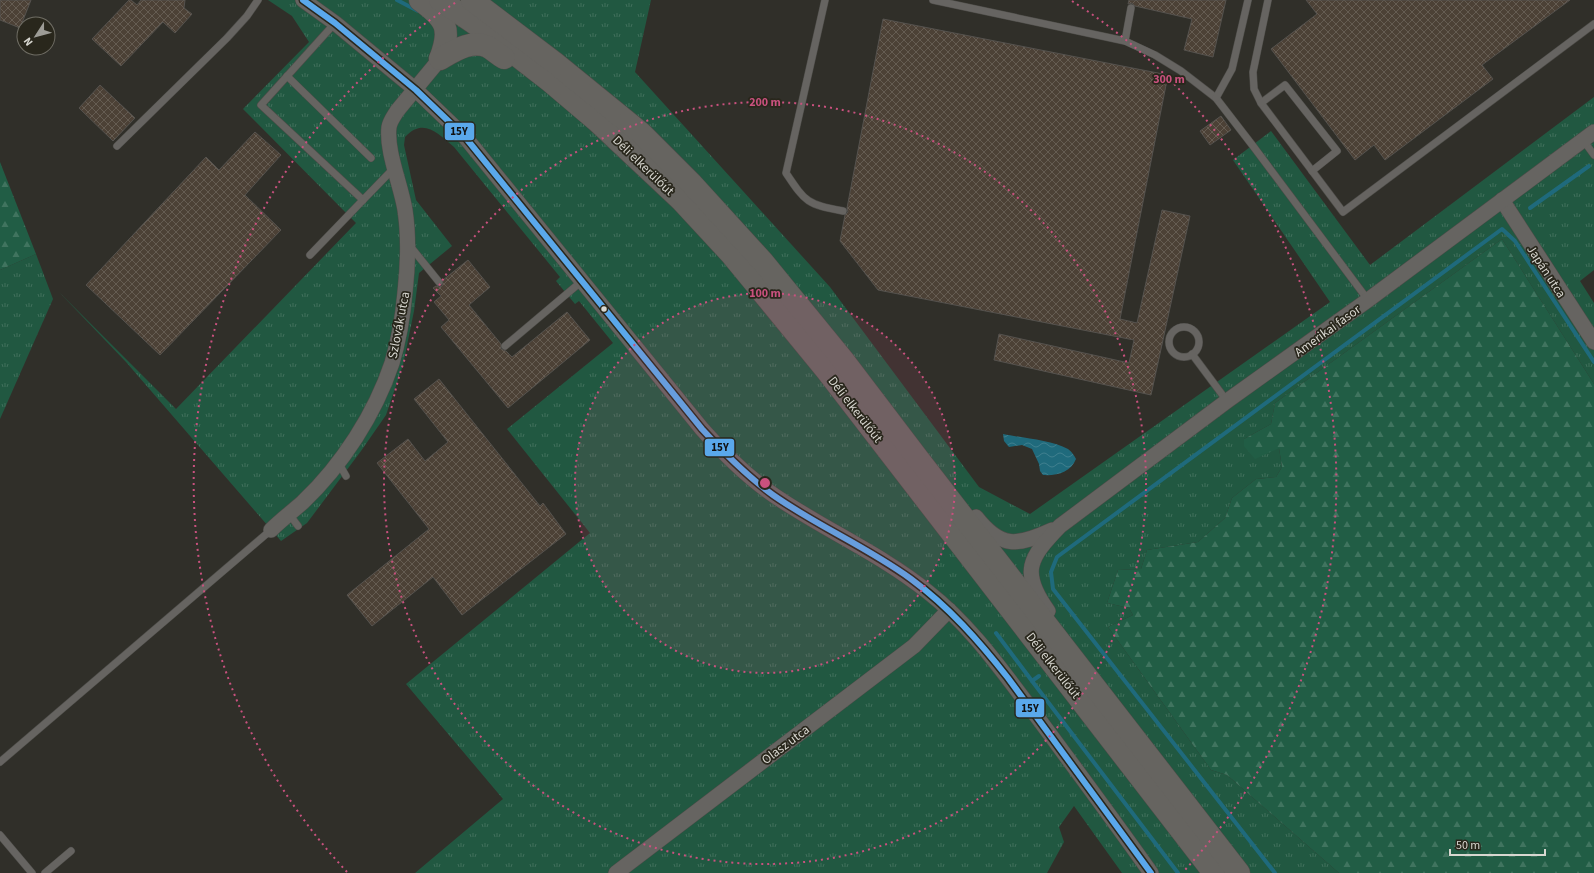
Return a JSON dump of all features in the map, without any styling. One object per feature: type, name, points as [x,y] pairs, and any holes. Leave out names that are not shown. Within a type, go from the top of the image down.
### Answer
[{"type":"main road","points":[[420,0],[437,12],[445,27],[445,46],[440,59]]},
{"type":"main road","name":"Déli elkerülőút","points":[[440,0],[484,30],[551,82],[597,121],[681,200],[731,254],[827,371],[1214,873]]},
{"type":"main road","name":"Déli elkerülőút","points":[[472,0],[555,63],[641,133],[691,183],[763,262],[843,360],[1239,873]]},
{"type":"main road","points":[[440,59],[463,47],[481,45],[488,47],[527,76],[551,82]]},
{"type":"street","points":[[303,0],[336,23],[416,90],[465,137],[702,430],[729,459],[776,497],[902,572],[949,610],[984,647],[1074,766],[1152,873]]},
{"type":"street","name":"Szlovák utca","points":[[271,530],[304,501],[338,462],[352,442],[378,397],[392,361],[402,322],[407,276],[407,242],[404,209],[390,146],[390,123],[397,111],[416,90],[440,59]]},
{"type":"street","name":"Amerikai fasor","points":[[1060,526],[1589,136]]},
{"type":"street","name":"Japán utca","points":[[1502,200],[1594,342]]},
{"type":"street","points":[[919,460],[961,498],[985,529],[994,537],[1004,541],[1023,541],[1034,538],[1060,526]]},
{"type":"street","points":[[1060,526],[1041,546],[1033,559],[1031,578],[1039,599],[1054,620],[1083,671]]},
{"type":"street","name":"Olasz utca","points":[[616,873],[914,646],[949,610]]},
{"type":"lane","points":[[117,146],[227,38],[258,0]]},
{"type":"lane","points":[[825,0],[786,173],[800,194],[808,201],[816,206],[843,211]]},
{"type":"lane","points":[[933,0],[1125,41],[1155,55],[1181,71],[1216,98],[1368,300]]},
{"type":"lane","points":[[1216,98],[1232,69],[1248,0]]},
{"type":"lane","points":[[1268,0],[1253,72],[1254,89],[1261,102],[1343,212],[1594,24]]},
{"type":"lane","points":[[1125,41],[1131,8]]},
{"type":"lane","points":[[336,23],[261,105],[363,200]]},
{"type":"lane","points":[[287,76],[371,158]]},
{"type":"lane","points":[[1261,102],[1285,85],[1337,151],[1312,171]]},
{"type":"lane","points":[[1589,136],[1594,155]]},
{"type":"lane","points":[[310,254],[395,167]]},
{"type":"lane","points":[[407,242],[440,282]]},
{"type":"lane","points":[[505,346],[582,281]]},
{"type":"lane","points":[[1183,327],[1192,330],[1198,337],[1198,347],[1192,354],[1183,356],[1178,355],[1171,349],[1171,334],[1179,328],[1183,327]]},
{"type":"lane","points":[[1192,354],[1227,402]]},
{"type":"lane","points":[[338,462],[346,476]]},
{"type":"lane","points":[[289,514],[298,526]]},
{"type":"lane","points":[[0,762],[271,530]]},
{"type":"lane","points":[[0,835],[32,873]]},
{"type":"lane","points":[[45,873],[71,851]]},
{"type":"green space","points":[[268,0],[651,0],[635,72],[830,287],[979,487],[1030,514],[1330,302],[1233,160],[1271,131],[1370,265],[1594,97],[1594,270],[1580,281],[1594,303],[1594,384],[1502,239],[1275,403],[1271,424],[1244,439],[1279,448],[1282,467],[1276,477],[1256,479],[1232,498],[1225,518],[1198,542],[1147,550],[1141,569],[1118,570],[1107,603],[1129,608],[1133,615],[1108,627],[1211,770],[1227,775],[1339,873],[1122,873],[1074,806],[1059,827],[1064,842],[1047,873],[415,873],[503,799],[406,684],[590,533],[507,429],[613,343],[579,301],[575,304],[556,281],[560,277],[454,147],[431,130],[418,128],[412,131],[405,137],[404,145],[416,200],[452,246],[419,273],[414,311],[403,365],[386,415],[307,523],[281,541],[126,362],[59,292],[176,409],[356,223],[243,109],[309,42],[292,16]]},
{"type":"green space","points":[[0,162],[36,254],[0,270]]},
{"type":"green space","points":[[1502,239],[1594,384],[1594,873],[1339,873],[1227,775],[1211,770],[1108,627],[1133,615],[1129,608],[1107,603],[1118,570],[1141,569],[1147,550],[1198,542],[1225,518],[1232,498],[1256,479],[1276,477],[1282,467],[1279,448],[1255,459],[1244,446],[1244,439],[1271,424],[1275,403]]},
{"type":"green space","points":[[36,254],[53,299],[0,419],[0,270]]},
{"type":"water","points":[[1003,434],[1045,441],[1061,446],[1068,449],[1076,459],[1071,467],[1063,472],[1053,475],[1043,475],[1040,471],[1039,464],[1032,449],[1022,445],[1009,447],[1004,441]]},
{"type":"building","points":[[0,0],[31,0],[25,16],[16,16],[16,26],[0,20]]},
{"type":"building","points":[[129,0],[137,5],[141,0],[185,0],[184,8],[192,14],[175,33],[163,22],[121,66],[92,39]]},
{"type":"building","points":[[1129,0],[1226,0],[1213,57],[1184,50],[1192,19],[1135,6],[1132,3],[1128,4]]},
{"type":"building","points":[[1306,0],[1570,0],[1482,65],[1493,79],[1385,160],[1374,145],[1355,160],[1271,49],[1317,14]]},
{"type":"building","points":[[883,19],[1168,75],[1120,319],[1137,323],[1162,210],[1190,216],[1151,395],[994,360],[999,334],[1129,363],[1134,340],[878,290],[840,241],[845,215],[848,212],[847,208]]},
{"type":"building","points":[[100,85],[135,118],[113,141],[79,108]]},
{"type":"building","points":[[1221,116],[1231,130],[1210,145],[1200,131]]},
{"type":"building","points":[[255,132],[281,155],[245,195],[281,230],[160,355],[86,285],[206,157],[219,170]]},
{"type":"building","points":[[468,260],[490,287],[469,305],[501,344],[501,349],[506,351],[512,357],[567,312],[590,340],[508,408],[441,327],[449,320],[434,302],[441,296],[433,288],[436,286],[442,286],[443,280]]},
{"type":"building","points":[[439,379],[540,506],[543,503],[566,534],[462,615],[433,577],[372,626],[347,595],[429,529],[377,463],[408,439],[425,461],[448,442],[414,399]]},
{"type":"waterway","points":[[397,0],[418,11]]},
{"type":"waterway","points":[[1530,208],[1589,166]]},
{"type":"waterway","points":[[1275,873],[1053,589],[1051,572],[1057,557],[1502,229],[1515,241],[1594,362]]},
{"type":"waterway","points":[[996,633],[1032,681]]},
{"type":"waterway","points":[[1039,676],[1032,681],[1178,873]]},
{"type":"transit line","name":"15Y","points":[[303,0],[335,23],[416,90],[465,137],[702,429],[736,464],[773,495],[807,517],[894,567],[911,579],[938,601],[963,625],[1008,678],[1151,873]]}]
